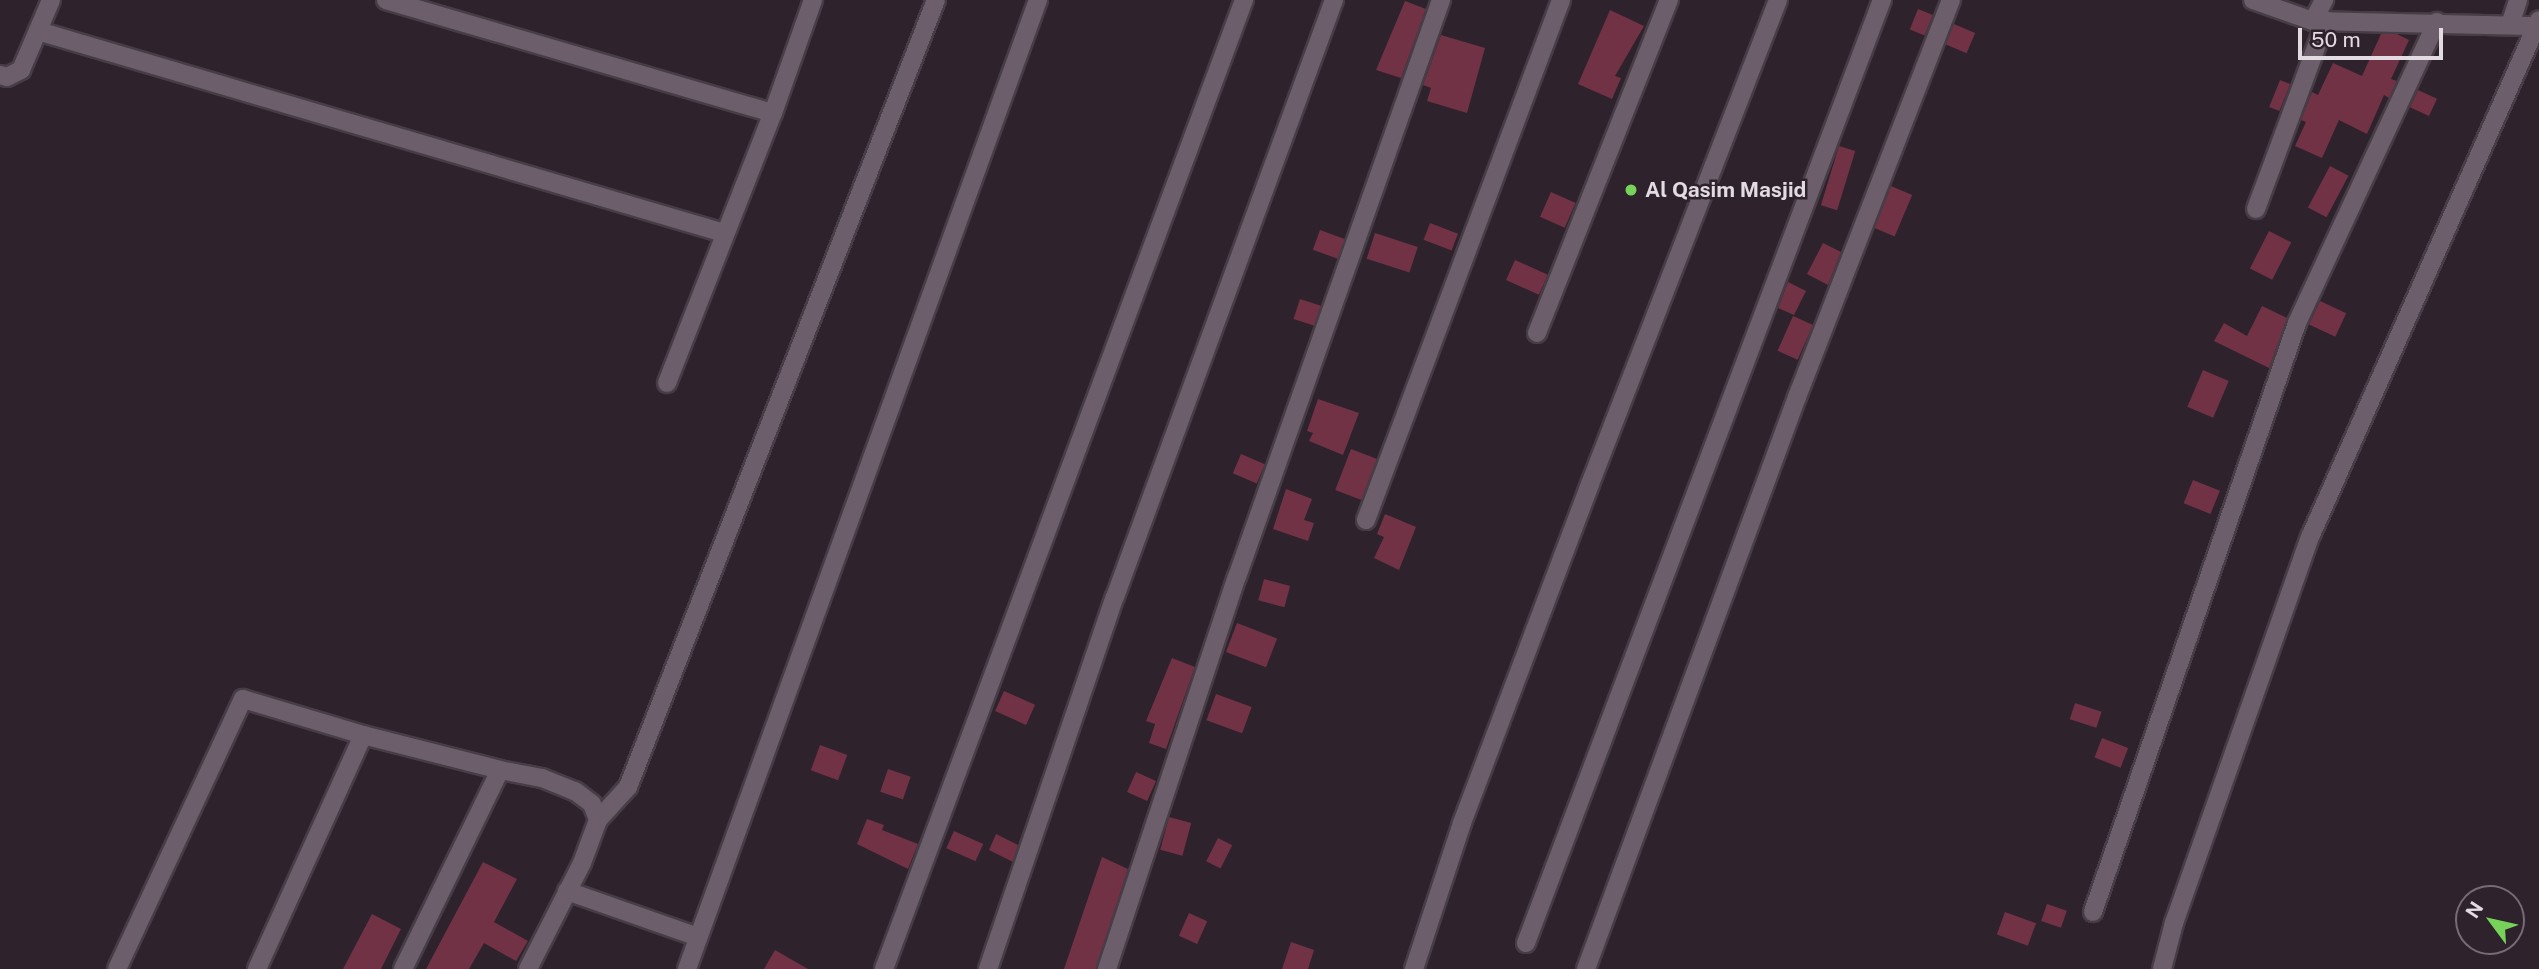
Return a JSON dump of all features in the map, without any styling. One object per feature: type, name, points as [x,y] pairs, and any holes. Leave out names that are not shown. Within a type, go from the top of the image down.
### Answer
[{"type":"street","points":[[0,75],[6,77],[21,70],[51,0]]},
{"type":"street","points":[[386,0],[773,113]]},
{"type":"street","points":[[667,383],[773,113],[813,0]]},
{"type":"street","points":[[528,969],[567,891],[598,820],[628,787],[936,0]]},
{"type":"street","points":[[687,969],[1038,0]]},
{"type":"street","points":[[884,969],[1244,0]]},
{"type":"street","points":[[989,969],[1115,597],[1334,0]]},
{"type":"street","points":[[1107,969],[1237,577],[1441,0]]},
{"type":"street","points":[[1366,520],[1562,0]]},
{"type":"street","points":[[1537,333],[1669,0]]},
{"type":"street","points":[[1414,969],[1462,823],[1778,0]]},
{"type":"street","points":[[1526,943],[1882,0]]},
{"type":"street","points":[[1586,969],[1792,410],[1951,0]]},
{"type":"street","points":[[2162,969],[2174,923],[2311,535],[2538,25],[2320,21],[2253,0]]},
{"type":"street","points":[[2256,209],[2320,21],[2324,0]]},
{"type":"street","points":[[2510,25],[2518,0]]},
{"type":"street","points":[[2093,912],[2297,323],[2437,22]]},
{"type":"street","points":[[38,31],[724,233]]},
{"type":"street","points":[[117,969],[243,699],[363,735],[542,778],[575,791],[592,804],[598,820]]},
{"type":"street","points":[[257,969],[363,735]]},
{"type":"street","points":[[404,969],[500,770]]},
{"type":"street","points":[[567,891],[698,937]]},
{"type":"building","points":[[1405,1],[1426,9],[1401,78],[1376,70]]},
{"type":"building","points":[[1918,9],[1933,15],[1925,35],[1910,29]]},
{"type":"building","points":[[1610,10],[1644,26],[1615,76],[1621,78],[1612,99],[1578,84]]},
{"type":"building","points":[[1954,24],[1975,33],[1967,53],[1945,44]]},
{"type":"building","points":[[2381,34],[2397,34],[2409,40],[2391,79],[2397,81],[2389,98],[2384,95],[2367,134],[2339,120],[2322,158],[2295,146],[2306,122],[2301,120],[2312,92],[2318,95],[2333,63],[2362,76]]},
{"type":"building","points":[[1441,35],[1485,48],[1467,113],[1427,101],[1431,88],[1423,85]]},
{"type":"building","points":[[2280,80],[2290,84],[2279,111],[2269,107]]},
{"type":"building","points":[[2418,90],[2437,99],[2429,116],[2410,107]]},
{"type":"building","points":[[1839,146],[1855,151],[1837,210],[1821,205]]},
{"type":"building","points":[[2330,166],[2349,176],[2326,217],[2308,207]]},
{"type":"building","points":[[1891,186],[1912,195],[1895,236],[1873,227]]},
{"type":"building","points":[[1551,192],[1576,203],[1565,228],[1540,217]]},
{"type":"building","points":[[1430,223],[1458,234],[1452,251],[1424,240]]},
{"type":"building","points":[[1320,230],[1345,239],[1338,259],[1313,250]]},
{"type":"building","points":[[2269,231],[2291,242],[2272,280],[2250,268]]},
{"type":"building","points":[[1375,233],[1418,247],[1409,273],[1367,259]]},
{"type":"building","points":[[1823,243],[1841,252],[1828,285],[1807,274]]},
{"type":"building","points":[[1515,260],[1548,275],[1539,295],[1506,280]]},
{"type":"building","points":[[1788,282],[1806,291],[1794,315],[1778,308]]},
{"type":"building","points":[[1300,299],[1321,306],[1314,326],[1294,319]]},
{"type":"building","points":[[2320,301],[2346,313],[2335,337],[2309,325]]},
{"type":"building","points":[[2262,306],[2287,318],[2269,368],[2214,341],[2224,323],[2247,336]]},
{"type":"building","points":[[1793,316],[1813,325],[1798,360],[1778,351]]},
{"type":"building","points":[[2203,370],[2229,381],[2213,418],[2187,407]]},
{"type":"building","points":[[1318,399],[1359,413],[1343,455],[1309,441],[1313,433],[1307,431]]},
{"type":"building","points":[[1351,449],[1377,459],[1361,500],[1335,490]]},
{"type":"building","points":[[1241,454],[1265,464],[1257,483],[1233,473]]},
{"type":"building","points":[[2193,480],[2220,491],[2211,514],[2184,503]]},
{"type":"building","points":[[1286,489],[1312,499],[1304,520],[1314,523],[1308,541],[1273,529]]},
{"type":"building","points":[[1385,514],[1416,527],[1399,570],[1374,558],[1384,537],[1377,534]]},
{"type":"building","points":[[1264,579],[1290,586],[1284,607],[1258,600]]},
{"type":"building","points":[[1237,623],[1277,638],[1266,667],[1226,652]]},
{"type":"building","points":[[1172,658],[1195,667],[1166,749],[1149,743],[1155,724],[1146,721]]},
{"type":"building","points":[[1004,691],[1035,705],[1026,725],[995,711]]},
{"type":"building","points":[[1216,694],[1252,707],[1242,733],[1206,720]]},
{"type":"building","points":[[2075,703],[2102,712],[2096,728],[2070,719]]},
{"type":"building","points":[[2102,738],[2128,748],[2121,768],[2094,758]]},
{"type":"building","points":[[820,745],[847,755],[838,780],[811,770]]},
{"type":"building","points":[[888,769],[911,777],[903,800],[880,792]]},
{"type":"building","points":[[1136,772],[1156,781],[1147,801],[1127,792]]},
{"type":"building","points":[[1169,817],[1191,823],[1182,856],[1160,850]]},
{"type":"building","points":[[867,819],[884,825],[882,830],[918,844],[908,869],[857,844]]},
{"type":"building","points":[[954,831],[983,844],[976,861],[946,848]]},
{"type":"building","points":[[996,834],[1018,845],[1013,862],[989,850]]},
{"type":"building","points":[[1218,838],[1232,845],[1220,868],[1206,861]]},
{"type":"building","points":[[1102,857],[1128,869],[1096,969],[1064,969]]},
{"type":"building","points":[[483,862],[517,879],[494,922],[528,941],[516,961],[484,943],[469,969],[426,969]]},
{"type":"building","points":[[2047,904],[2067,911],[2061,928],[2041,921]]},
{"type":"building","points":[[2005,912],[2036,923],[2028,946],[1997,935]]},
{"type":"building","points":[[1189,913],[1207,921],[1197,944],[1179,936]]},
{"type":"building","points":[[372,914],[401,929],[381,969],[343,969]]},
{"type":"building","points":[[1291,942],[1314,950],[1308,969],[1282,969]]},
{"type":"building","points":[[775,950],[808,969],[764,969]]},
{"type":"place","name":"Al Qasim Masjid","points":[[1631,190]]}]
